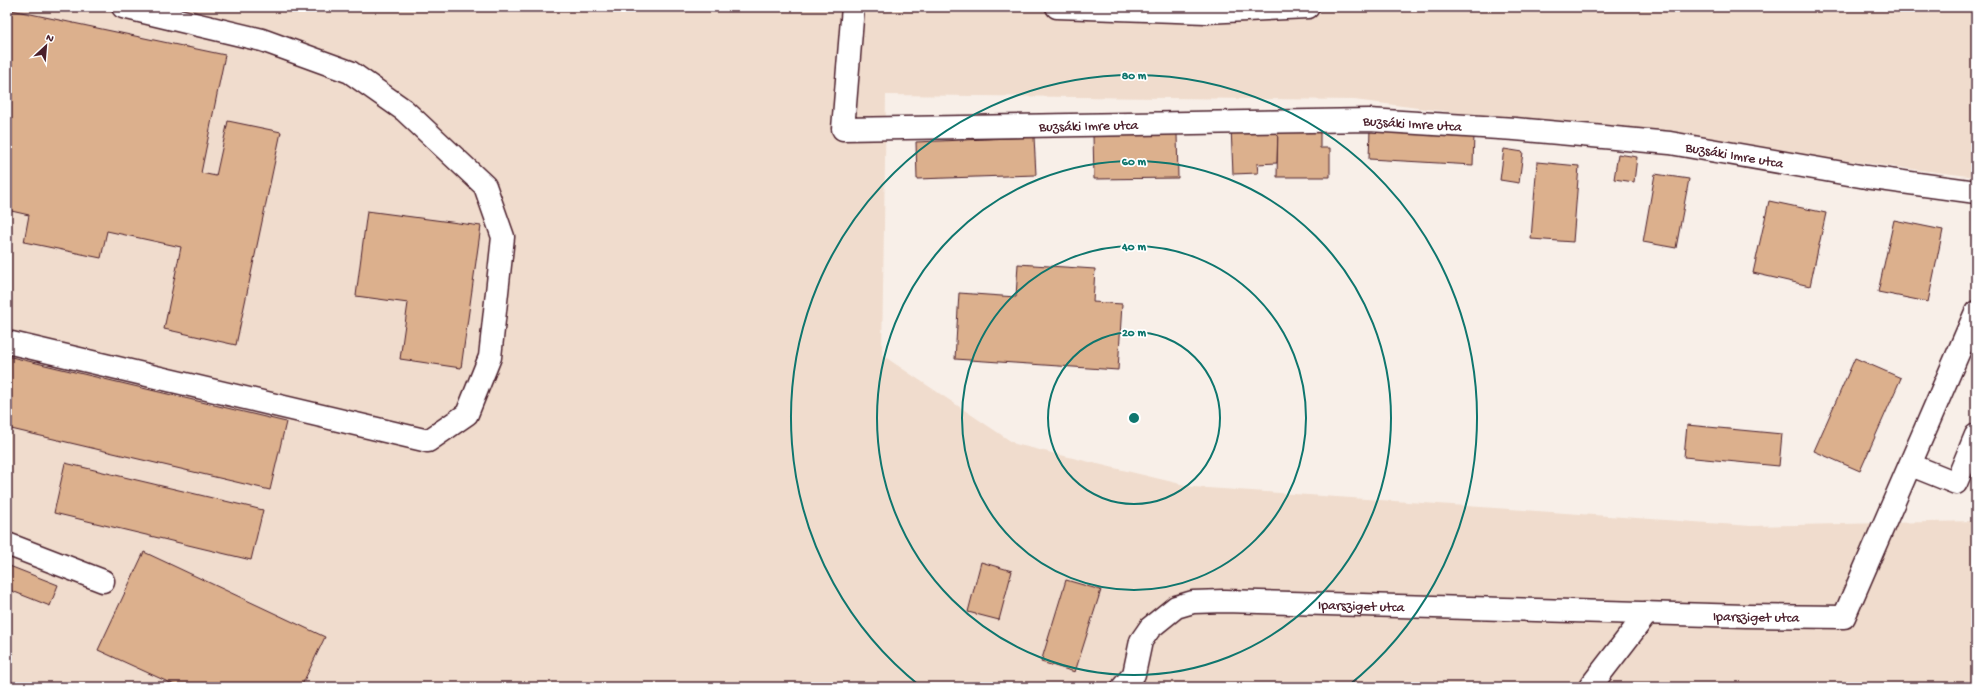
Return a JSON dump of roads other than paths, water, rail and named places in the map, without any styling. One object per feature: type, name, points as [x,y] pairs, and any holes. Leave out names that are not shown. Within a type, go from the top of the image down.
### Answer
[{"type":"street","points":[[7,342],[428,441],[467,414],[490,357],[503,237],[485,186],[479,180],[404,110],[350,72],[262,40],[123,7]]},
{"type":"street","name":"Buzsáki Imre utca","points":[[853,7],[843,129],[1369,120],[1515,129],[1670,143],[1866,177],[1976,192]]},
{"type":"street","points":[[1057,7],[1206,12],[1308,7]]},
{"type":"street","points":[[1976,312],[1911,465],[1956,483],[1976,435]]},
{"type":"street","name":"Iparsziget utca","points":[[1123,687],[1134,674],[1141,642],[1150,628],[1176,607],[1193,602],[1224,601],[1844,617],[1854,598],[1911,465]]},
{"type":"street","points":[[7,544],[103,581]]},
{"type":"street","points":[[1590,687],[1647,613]]}]
